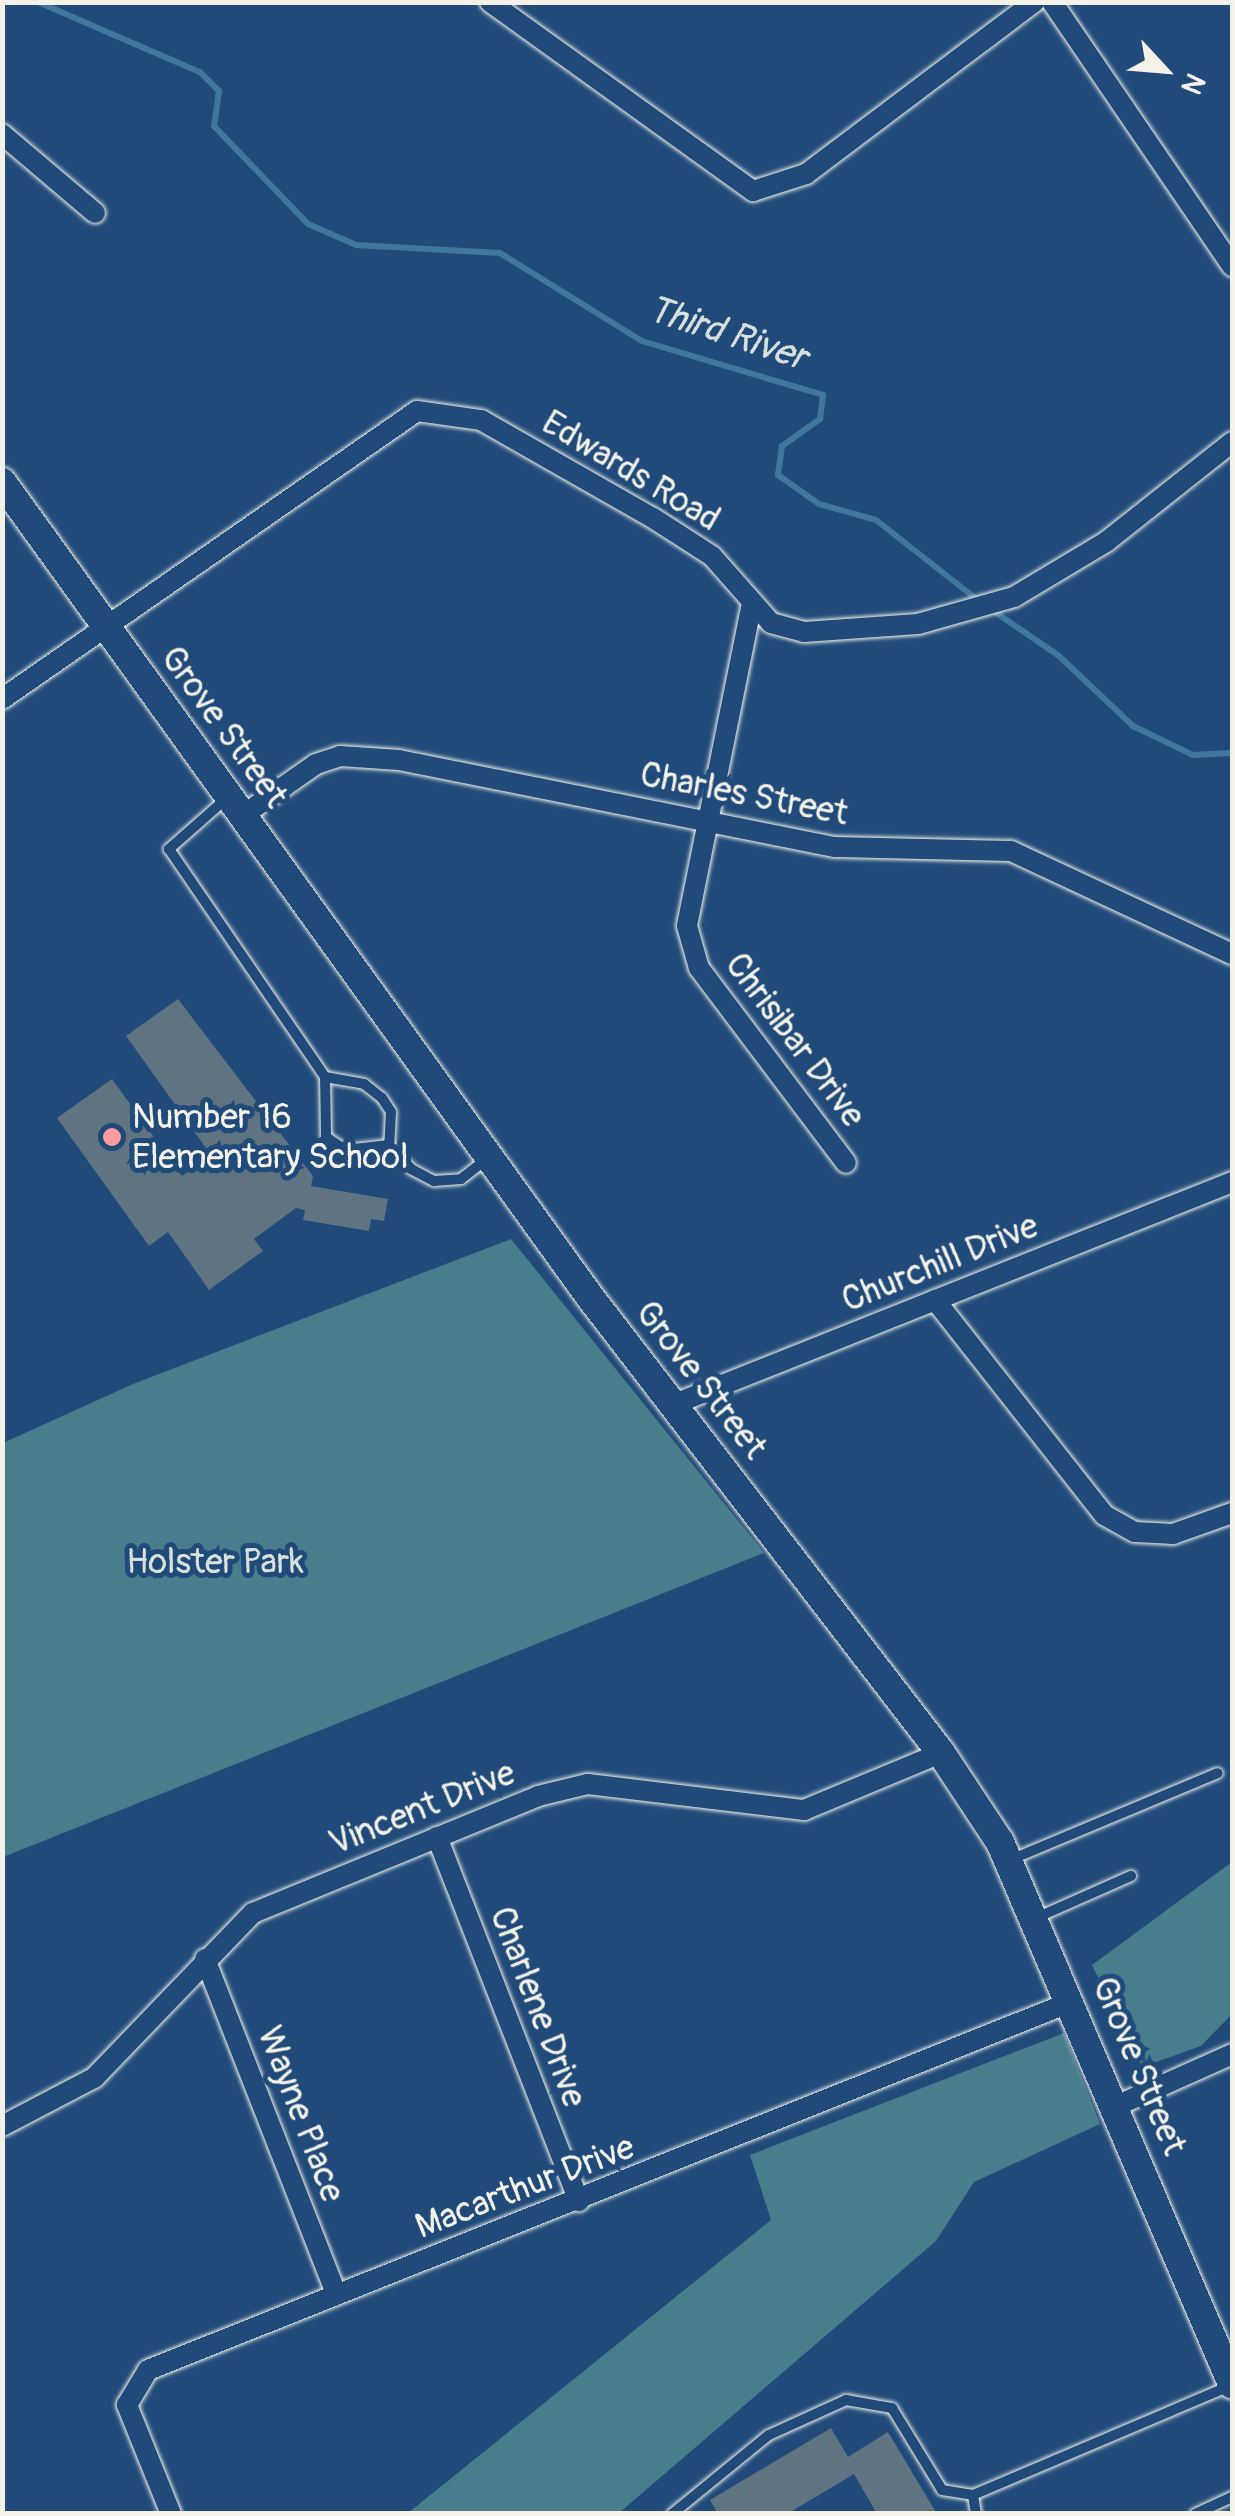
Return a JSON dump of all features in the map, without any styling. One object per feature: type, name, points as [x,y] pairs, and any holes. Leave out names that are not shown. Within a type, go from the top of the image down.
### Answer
[{"type":"street","points":[[490,2],[753,192],[806,174],[1034,2]]},
{"type":"street","points":[[1052,2],[1232,266]]},
{"type":"street","points":[[2,134],[95,213]]},
{"type":"street","name":"Edwards Road","points":[[2,700],[380,430],[429,409],[481,420],[653,518],[712,556],[770,623],[804,632],[918,624],[987,608],[1106,542],[1232,442]]},
{"type":"street","name":"Grove Street","points":[[2,482],[489,1158],[672,1404],[941,1753],[1009,1861],[1036,1918],[1232,2384]]},
{"type":"street","name":"Chrisibar Drive","points":[[752,603],[687,910],[693,955],[846,1163]]},
{"type":"street","name":"Charles Street","points":[[236,806],[316,764],[364,755],[876,851],[1011,851],[1232,954]]},
{"type":"street","name":"Churchill Drive","points":[[672,1404],[1232,1182]]},
{"type":"street","points":[[935,1300],[1090,1502],[1119,1525],[1154,1533],[1191,1530],[1232,1513]]},
{"type":"street","name":"Vincent Drive","points":[[2,2126],[53,2106],[94,2078],[252,1913],[437,1836],[588,1784],[804,1810],[941,1753]]},
{"type":"street","name":"Charlene Drive","points":[[437,1836],[579,2201]]},
{"type":"street","name":"Wayne Place","points":[[205,1959],[336,2294]]},
{"type":"street","name":"Macarthur Drive","points":[[171,2514],[132,2427],[134,2387],[165,2361],[579,2201],[1071,2002]]},
{"type":"street","points":[[1116,2106],[1232,2054]]},
{"type":"lane","points":[[236,806],[169,849],[325,1078],[326,1136],[345,1150],[389,1145],[434,1181],[461,1179],[489,1158]]},
{"type":"lane","points":[[325,1078],[364,1084],[382,1098],[390,1112],[389,1145]]},
{"type":"lane","points":[[1009,1861],[1218,1773]]},
{"type":"lane","points":[[1036,1918],[1131,1876]]},
{"type":"lane","points":[[672,2514],[769,2435],[846,2400],[892,2408],[942,2490],[973,2495],[1232,2384]]},
{"type":"lane","points":[[973,2495],[976,2514]]},
{"type":"lane","points":[[1195,2514],[1232,2497]]},
{"type":"green space","name":"Holster Park","points":[[511,1239],[764,1553],[3,1857],[3,1443],[133,1384]]},
{"type":"green space","points":[[1232,1862],[1232,2014],[1201,2046],[1142,2067],[1092,1965]]},
{"type":"green space","points":[[1064,2033],[1100,2124],[974,2182],[936,2241],[619,2513],[408,2513],[771,2220],[750,2155]]},
{"type":"building","name":"Number 16 Elementary School","points":[[178,999],[313,1176],[311,1186],[388,1199],[384,1221],[371,1219],[369,1231],[303,1220],[305,1210],[296,1208],[254,1239],[263,1251],[209,1290],[168,1232],[149,1246],[57,1118],[112,1079],[182,1176],[211,1155],[126,1036]]},
{"type":"building","points":[[831,2428],[848,2457],[888,2432],[937,2514],[877,2514],[854,2474],[787,2514],[718,2514],[710,2500]]},
{"type":"waterway","name":"Third River","points":[[38,2],[200,72],[219,91],[214,126],[308,224],[356,245],[500,253],[642,341],[823,395],[820,419],[782,446],[778,475],[819,504],[876,520],[979,601]]},
{"type":"waterway","name":"Third River","points":[[989,608],[1059,656],[1133,726],[1193,755],[1232,753]]},
{"type":"place","name":"Number 16 Elementary School","points":[[112,1137]]}]
